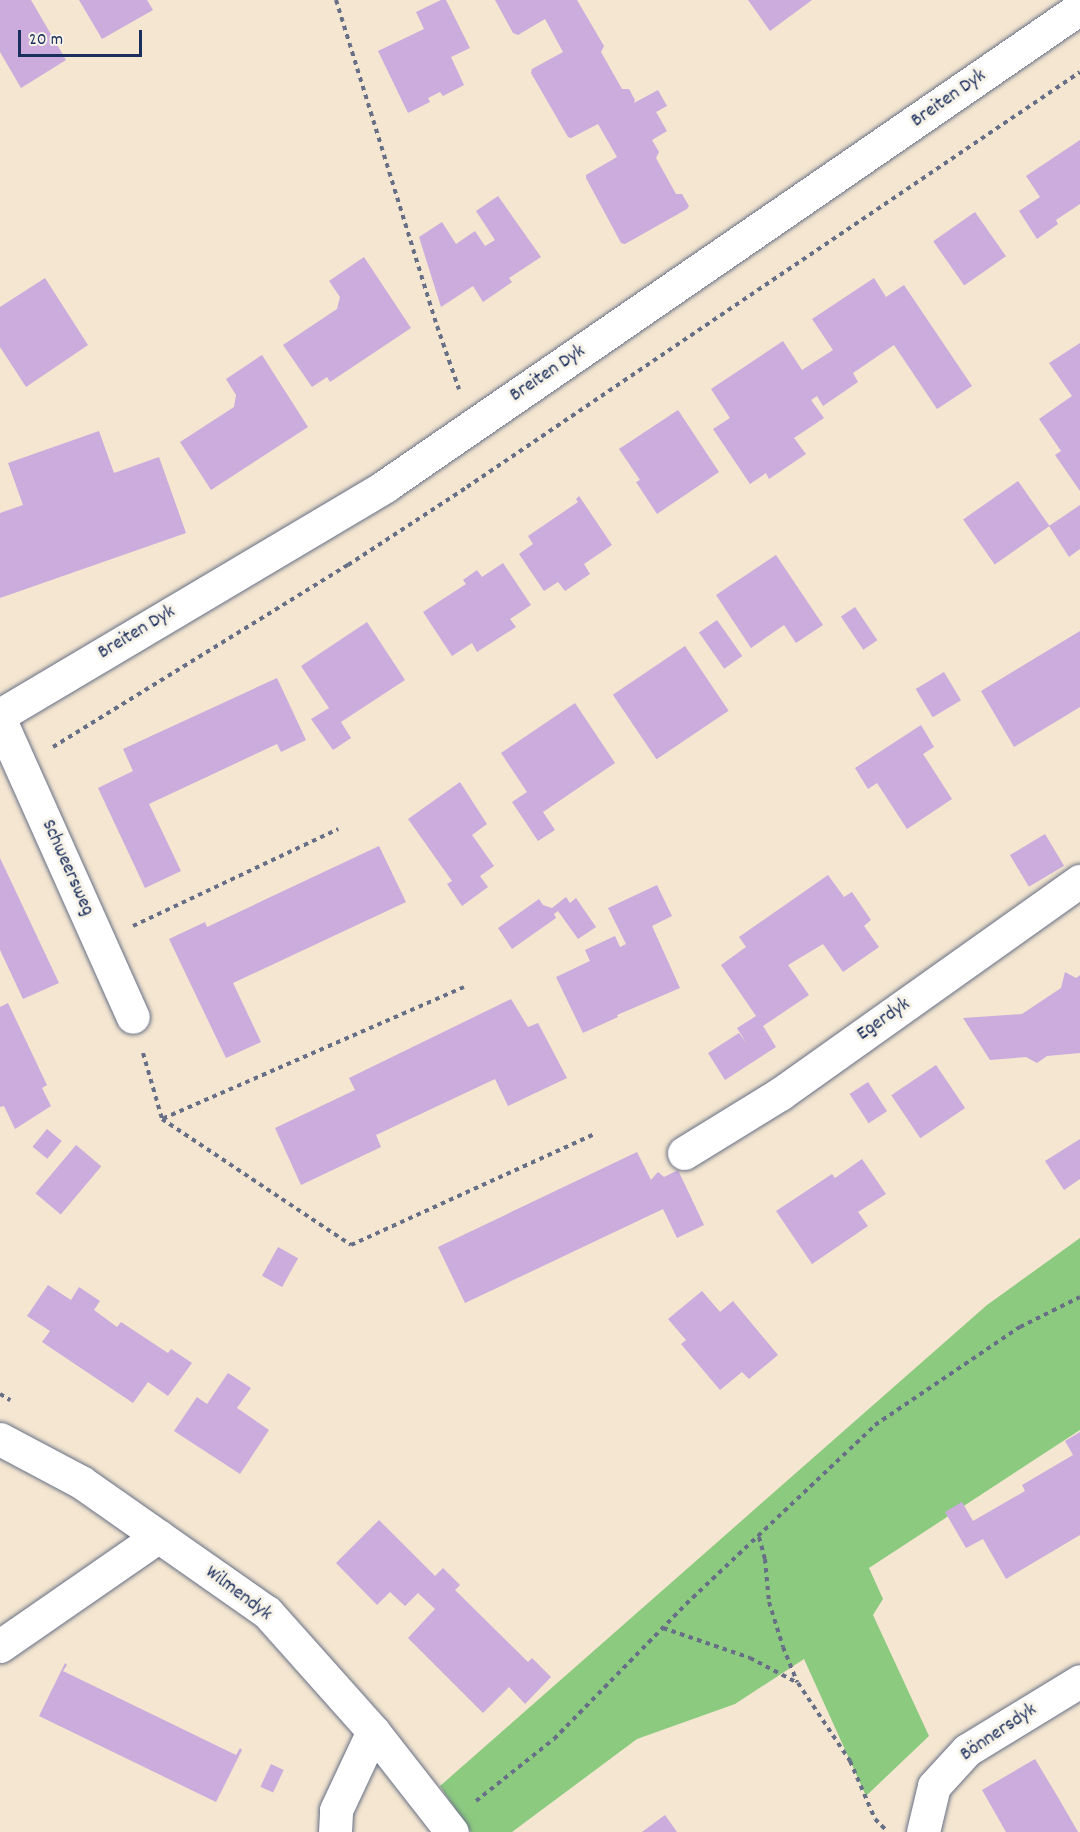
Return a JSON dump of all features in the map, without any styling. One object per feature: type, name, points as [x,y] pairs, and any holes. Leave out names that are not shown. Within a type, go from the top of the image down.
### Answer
[{"type":"street","name":"Breiten Dyk","points":[[0,715],[385,486],[1080,8]]},
{"type":"street","name":"Schweersweg","points":[[0,720],[133,1017]]},
{"type":"street","name":"Egerdyk","points":[[684,1153],[780,1094],[1080,882]]},
{"type":"street","name":"Wilmendyk","points":[[0,1439],[81,1482],[267,1612],[373,1731],[450,1828]]},
{"type":"street","points":[[0,1646],[159,1536]]},
{"type":"street","name":"Bönnersdyk","points":[[923,1832],[933,1786],[967,1749],[1080,1681]]},
{"type":"street","points":[[334,1832],[336,1810],[373,1731]]},
{"type":"path","points":[[336,0],[437,326],[472,426]]},
{"type":"path","points":[[21,767],[348,565],[1080,72]]},
{"type":"path","points":[[99,941],[338,829]]},
{"type":"path","points":[[162,1119],[464,987]]},
{"type":"path","points":[[133,1017],[162,1119],[351,1245],[595,1134]]},
{"type":"path","points":[[450,1828],[554,1739],[663,1628],[875,1425],[1020,1327],[1080,1297]]},
{"type":"path","points":[[759,1536],[765,1559],[769,1602],[783,1647],[798,1683],[850,1761],[875,1819],[888,1832]]},
{"type":"path","points":[[663,1628],[750,1658],[798,1683]]},
{"type":"green space","points":[[1080,1238],[1080,1430],[869,1568],[883,1599],[873,1615],[929,1736],[866,1796],[804,1659],[735,1704],[637,1739],[512,1832],[471,1832],[440,1786],[987,1305]]},
{"type":"building","points":[[0,0],[31,0],[66,60],[21,88],[0,52]]},
{"type":"building","points":[[79,0],[147,0],[153,10],[102,39]]},
{"type":"building","points":[[441,0],[446,0],[470,48],[451,57],[464,85],[443,96],[440,92],[428,98],[430,102],[408,113],[378,51],[424,29],[416,12]]},
{"type":"building","points":[[495,0],[577,0],[604,46],[601,52],[622,89],[629,89],[635,100],[634,103],[658,90],[667,106],[656,112],[667,131],[652,140],[659,152],[656,158],[676,194],[682,194],[689,206],[687,209],[625,244],[621,243],[586,178],[586,175],[617,157],[598,124],[571,138],[568,137],[531,73],[532,69],[563,52],[545,19],[518,35],[513,33]]},
{"type":"building","points":[[748,0],[812,0],[770,31]]},
{"type":"building","points":[[1080,140],[1080,204],[1056,220],[1058,224],[1037,239],[1019,211],[1040,197],[1026,176]]},
{"type":"building","points":[[498,196],[541,257],[509,278],[512,282],[483,302],[473,286],[441,307],[419,237],[442,222],[456,244],[475,231],[485,246],[495,240],[476,211]]},
{"type":"building","points":[[975,212],[1006,256],[964,285],[933,241]]},
{"type":"building","points":[[364,257],[411,328],[330,382],[327,377],[312,387],[283,345],[337,309],[340,297],[329,281]]},
{"type":"building","points":[[45,278],[88,345],[26,387],[0,347],[0,307]]},
{"type":"building","points":[[874,278],[886,297],[904,285],[972,386],[937,409],[894,345],[853,373],[858,382],[823,406],[817,396],[811,400],[824,418],[794,438],[806,454],[769,479],[766,473],[750,484],[713,429],[730,418],[711,389],[783,341],[802,370],[833,350],[812,319]]},
{"type":"building","points":[[1080,343],[1080,491],[1055,455],[1061,451],[1039,419],[1072,396],[1049,363]]},
{"type":"building","points":[[262,355],[308,427],[211,490],[180,442],[234,407],[236,395],[226,379]]},
{"type":"building","points":[[678,410],[719,472],[657,514],[636,482],[640,480],[619,449]]},
{"type":"building","points":[[99,431],[114,473],[159,457],[186,533],[0,598],[0,513],[23,505],[8,463]]},
{"type":"building","points":[[1018,481],[1050,526],[995,564],[963,519]]},
{"type":"building","points":[[579,496],[612,545],[584,564],[590,574],[565,591],[558,582],[544,591],[519,554],[533,544],[528,536],[578,502],[576,499]]},
{"type":"building","points":[[1080,505],[1080,549],[1069,557],[1049,526]]},
{"type":"building","points":[[776,555],[823,625],[796,643],[784,625],[751,648],[716,595]]},
{"type":"building","points":[[503,563],[531,605],[510,619],[516,627],[477,652],[472,643],[452,656],[423,612],[466,584],[463,580],[477,570],[482,577]]},
{"type":"building","points":[[855,607],[877,640],[863,650],[841,617]]},
{"type":"building","points":[[717,620],[742,656],[724,669],[699,633]]},
{"type":"building","points":[[367,622],[405,680],[341,722],[351,738],[333,750],[311,719],[329,708],[301,666]]},
{"type":"building","points":[[1080,631],[1080,707],[1014,747],[981,691]]},
{"type":"building","points":[[685,646],[729,711],[656,759],[613,695]]},
{"type":"building","points":[[944,672],[961,700],[933,717],[916,689]]},
{"type":"building","points":[[277,678],[306,740],[281,752],[277,744],[149,804],[181,871],[145,888],[98,788],[133,771],[123,749]]},
{"type":"building","points":[[575,703],[615,763],[543,812],[555,830],[538,841],[512,802],[527,792],[501,753]]},
{"type":"building","points":[[921,725],[934,747],[923,754],[952,799],[907,829],[877,783],[868,789],[855,768]]},
{"type":"building","points":[[460,782],[487,824],[472,835],[494,866],[480,876],[488,887],[462,906],[447,884],[452,881],[408,819]]},
{"type":"building","points":[[1045,834],[1064,866],[1029,887],[1010,855]]},
{"type":"building","points":[[379,846],[406,902],[233,983],[261,1042],[226,1058],[169,939],[205,922],[207,927]]},
{"type":"building","points":[[0,858],[59,983],[23,999],[0,950]]},
{"type":"building","points":[[828,875],[844,897],[852,892],[871,920],[864,926],[879,947],[843,972],[823,944],[788,965],[809,995],[763,1026],[776,1047],[725,1080],[708,1053],[739,1033],[747,1044],[737,1028],[756,1016],[721,965],[746,947],[739,937]]},
{"type":"building","points":[[657,885],[672,916],[652,926],[680,988],[617,1015],[618,1017],[583,1033],[556,977],[590,961],[585,950],[615,936],[620,947],[626,944],[608,908]]},
{"type":"building","points":[[566,897],[570,903],[576,898],[596,927],[578,939],[558,911],[554,914],[556,918],[512,949],[498,928],[539,899],[543,905],[552,908]]},
{"type":"building","points":[[1065,972],[1076,978],[1080,975],[1080,1053],[1047,1056],[1037,1063],[1026,1057],[990,1060],[963,1018],[1022,1014],[1061,988]]},
{"type":"building","points":[[511,999],[528,1027],[538,1023],[567,1078],[508,1106],[495,1079],[376,1135],[381,1147],[301,1185],[275,1128],[355,1090],[349,1078]]},
{"type":"building","points":[[8,1003],[47,1085],[42,1088],[51,1106],[15,1129],[4,1106],[0,1107],[0,1007]]},
{"type":"building","points":[[936,1065],[965,1108],[920,1138],[891,1095]]},
{"type":"building","points":[[868,1082],[887,1111],[869,1123],[850,1094]]},
{"type":"building","points":[[47,1129],[62,1141],[47,1159],[33,1147]]},
{"type":"building","points":[[1080,1139],[1080,1179],[1064,1190],[1045,1161]]},
{"type":"building","points":[[76,1145],[101,1166],[61,1214],[36,1193]]},
{"type":"building","points":[[637,1152],[651,1180],[658,1172],[664,1177],[678,1170],[704,1225],[677,1238],[663,1209],[465,1303],[438,1247]]},
{"type":"building","points":[[862,1159],[886,1194],[858,1212],[868,1226],[812,1264],[776,1211],[832,1174],[835,1178]]},
{"type":"building","points":[[278,1247],[298,1258],[282,1287],[262,1276]]},
{"type":"building","points":[[48,1285],[71,1300],[79,1287],[100,1301],[94,1310],[117,1327],[121,1322],[168,1353],[171,1349],[192,1363],[168,1396],[148,1382],[133,1403],[42,1342],[50,1331],[27,1316]]},
{"type":"building","points":[[702,1291],[720,1312],[733,1301],[778,1355],[749,1379],[742,1372],[720,1390],[681,1344],[686,1340],[668,1319]]},
{"type":"building","points":[[228,1373],[251,1388],[237,1408],[269,1430],[240,1474],[174,1431],[197,1397],[207,1404]]},
{"type":"building","points":[[1080,1432],[1080,1535],[1006,1579],[983,1539],[966,1548],[945,1512],[962,1502],[973,1521],[1025,1491],[1022,1485],[1073,1455],[1065,1441]]},
{"type":"building","points":[[379,1520],[435,1576],[443,1568],[460,1585],[455,1590],[528,1662],[532,1658],[551,1677],[525,1704],[509,1687],[483,1713],[408,1638],[435,1609],[418,1593],[405,1606],[390,1592],[377,1605],[336,1563]]},
{"type":"building","points":[[65,1663],[67,1665],[63,1671],[236,1755],[240,1748],[242,1750],[216,1802],[39,1716]]},
{"type":"building","points":[[1035,1759],[1078,1832],[1006,1832],[982,1790]]},
{"type":"building","points":[[271,1764],[284,1770],[273,1793],[260,1787]]},
{"type":"building","points":[[665,1815],[677,1832],[642,1832]]}]
